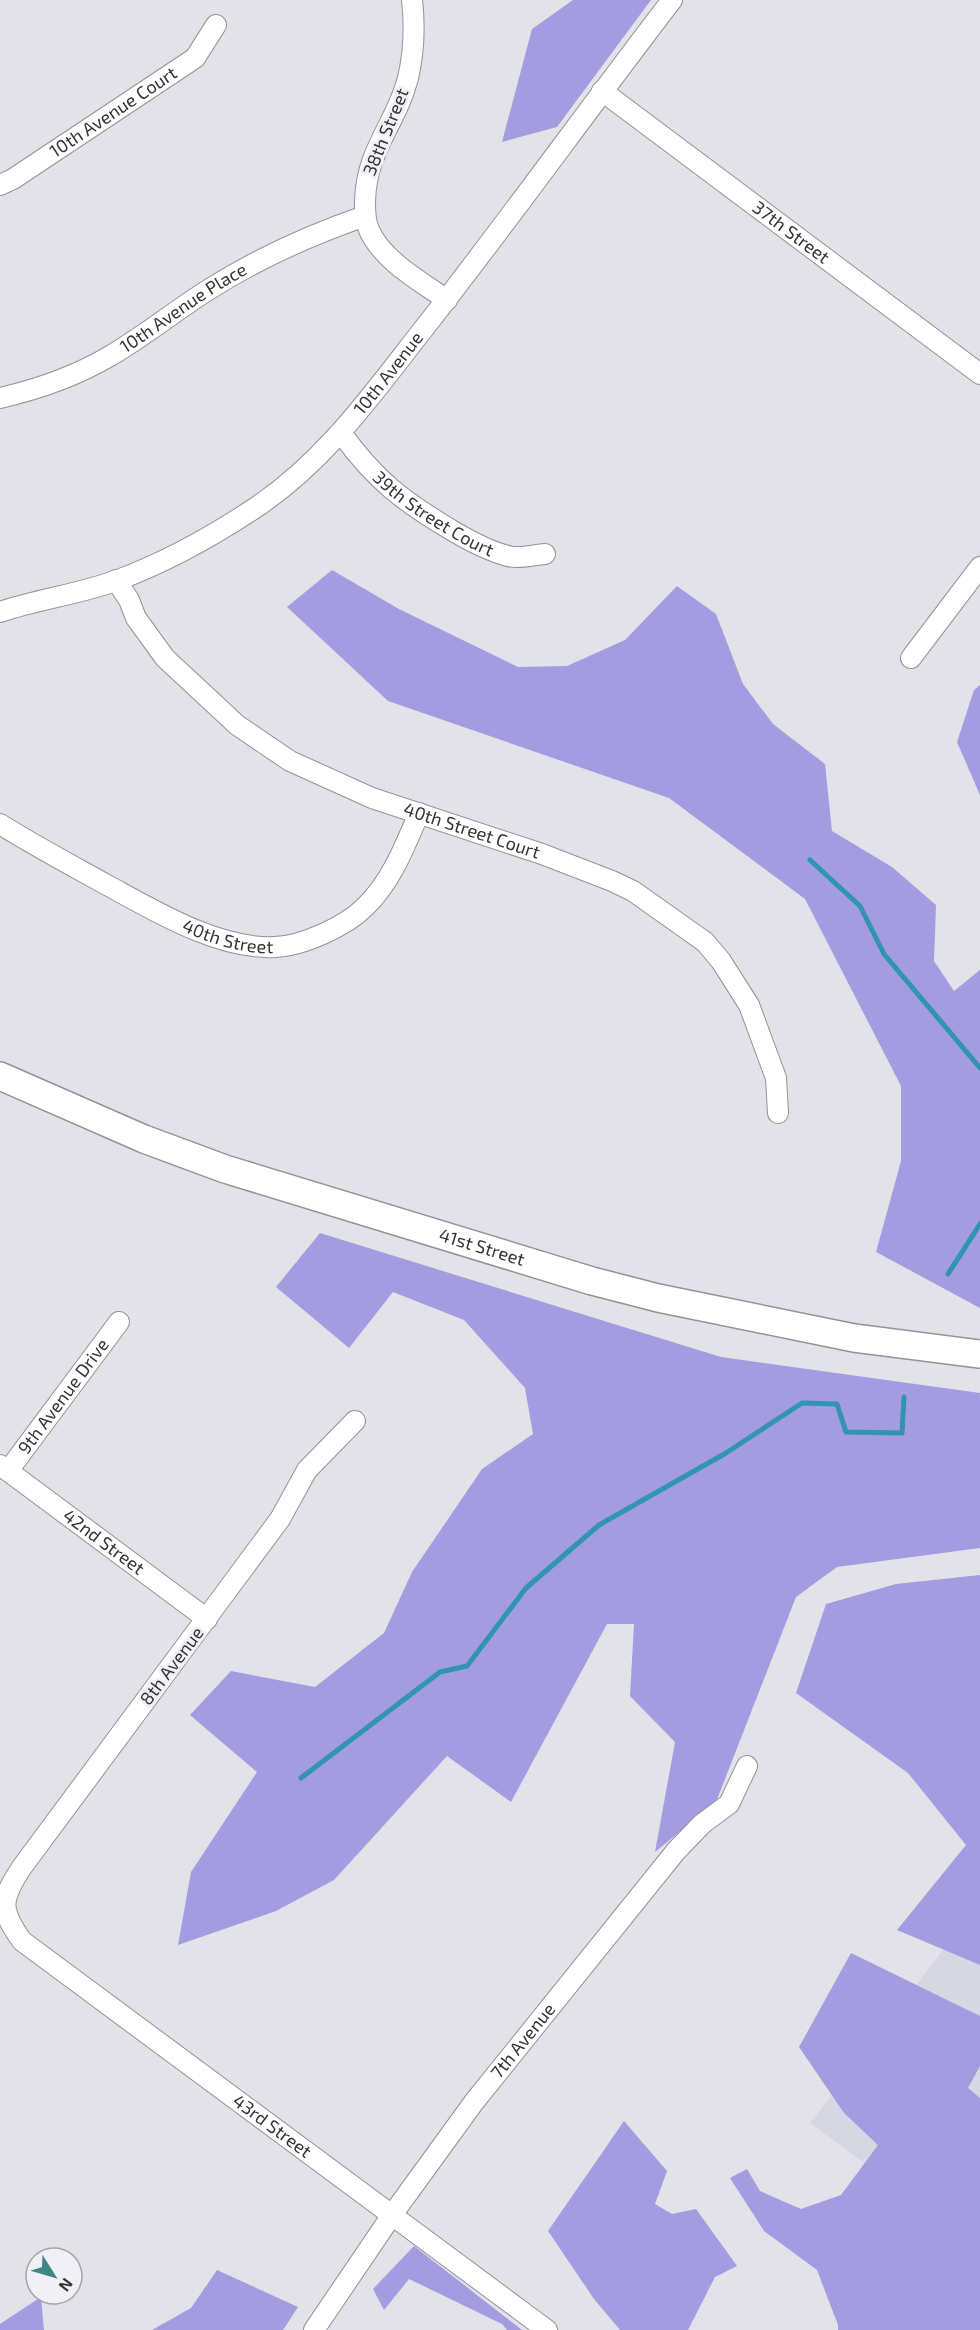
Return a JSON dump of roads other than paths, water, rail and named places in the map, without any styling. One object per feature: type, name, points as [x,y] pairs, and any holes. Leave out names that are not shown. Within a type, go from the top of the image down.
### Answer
[{"type":"street","name":"38th Street","points":[[412,0],[413,49],[408,78],[399,103],[372,156],[366,177],[365,216],[369,230],[393,260],[447,300]]},
{"type":"street","name":"10th Avenue","points":[[0,612],[116,580],[197,543],[255,508],[292,482],[342,434],[447,300],[672,0]]},
{"type":"street","name":"10th Avenue Court","points":[[0,185],[13,179],[195,58],[216,25]]},
{"type":"street","name":"37th Street","points":[[602,92],[980,374]]},
{"type":"street","name":"10th Avenue Place","points":[[0,398],[65,378],[88,368],[111,356],[208,290],[261,259],[315,234],[365,216]]},
{"type":"street","name":"39th Street Court","points":[[342,434],[371,472],[388,488],[427,516],[476,544],[509,557],[544,554]]},
{"type":"street","points":[[911,658],[980,567]]},
{"type":"street","name":"40th Street Court","points":[[116,580],[129,600],[136,618],[165,658],[237,725],[290,761],[372,798],[542,854],[612,881],[633,891],[705,942],[721,961],[749,1005],[776,1078],[777,1113]]},
{"type":"street","name":"40th Street","points":[[0,824],[62,861],[171,918],[235,943],[276,947],[310,939],[333,929],[364,909],[384,886],[419,813]]},
{"type":"street","name":"41st Street","points":[[0,1076],[144,1139],[225,1168],[592,1281],[670,1300],[854,1338],[980,1354]]},
{"type":"street","name":"9th Avenue Drive","points":[[4,1468],[119,1322]]},
{"type":"street","name":"8th Avenue","points":[[3,1918],[1,1908],[7,1889],[22,1867],[280,1519],[307,1470],[356,1421]]},
{"type":"street","name":"42nd Street","points":[[4,1468],[207,1619]]},
{"type":"street","name":"7th Avenue","points":[[314,2330],[392,2215],[474,2102],[637,1898],[702,1824],[729,1804],[747,1766]]},
{"type":"street","name":"43rd Street","points":[[3,1918],[22,1941],[547,2330]]},
{"type":"waterway","points":[[810,860],[860,906],[884,954],[980,1068]]},
{"type":"waterway","points":[[948,1274],[980,1224]]},
{"type":"waterway","points":[[301,1778],[440,1672],[467,1666],[526,1588],[599,1525],[726,1453],[802,1403],[837,1404],[846,1432],[902,1433],[904,1397]]}]
